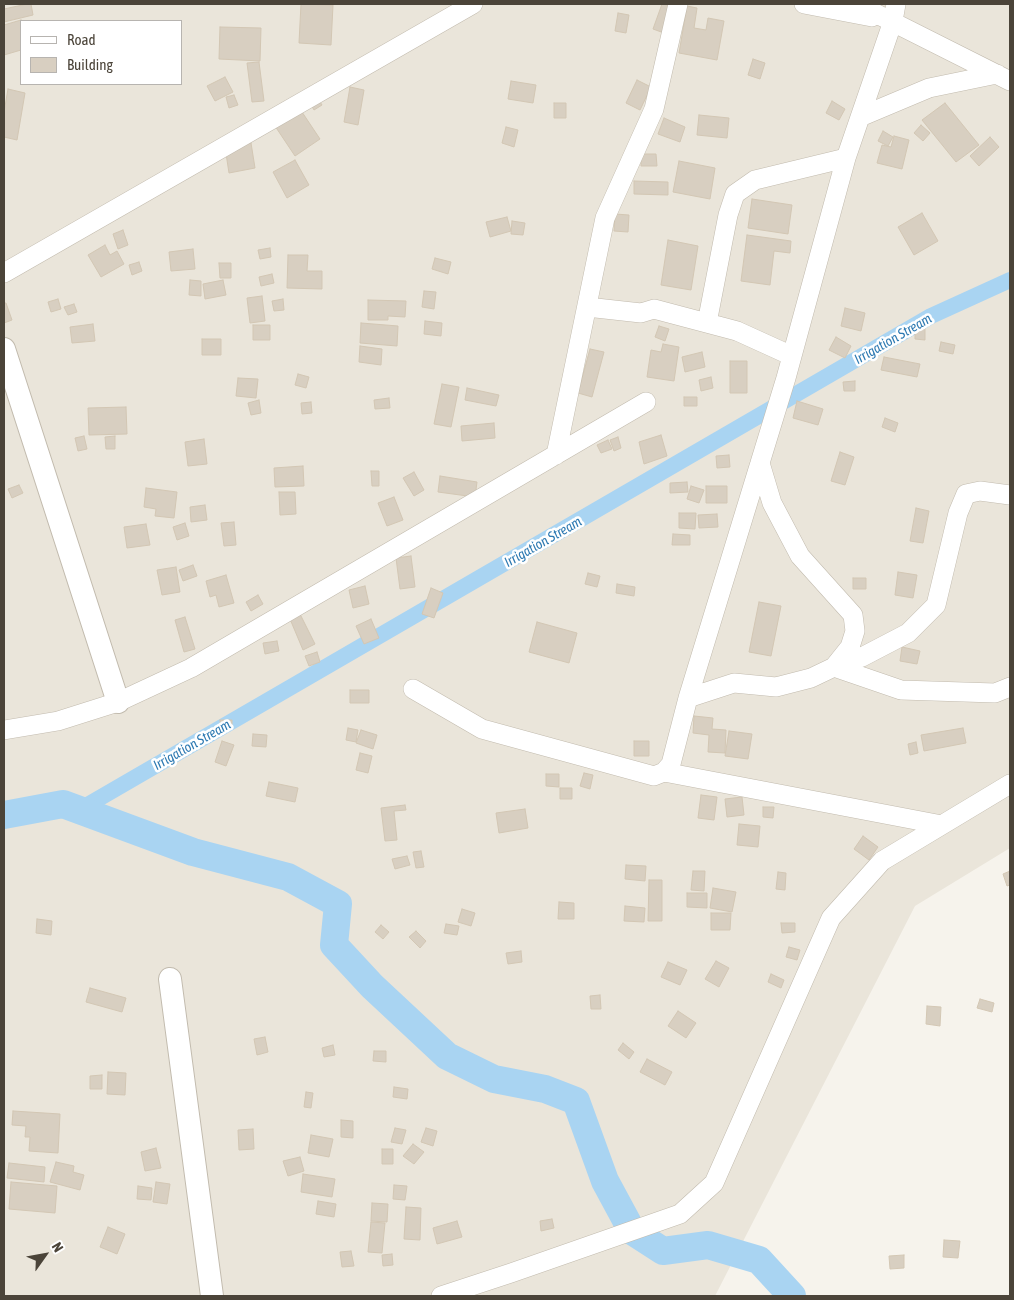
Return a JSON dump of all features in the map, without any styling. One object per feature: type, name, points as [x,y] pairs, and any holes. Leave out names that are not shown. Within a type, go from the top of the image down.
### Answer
[{"type":"street","points":[[4,273],[472,4]]},
{"type":"street","points":[[556,455],[605,218],[654,109],[678,4]]},
{"type":"street","points":[[804,4],[895,13]]},
{"type":"street","points":[[857,4],[895,13],[1004,78]]},
{"type":"street","points":[[413,689],[482,729],[654,776],[664,772],[671,764],[688,698],[792,356],[846,158],[895,13]]},
{"type":"street","points":[[860,117],[930,88],[1004,78]]},
{"type":"street","points":[[707,323],[728,215],[735,194],[756,180],[846,158]]},
{"type":"street","points":[[587,307],[641,313],[654,309],[737,331],[792,356]]},
{"type":"street","points":[[4,349],[118,702]]},
{"type":"street","points":[[4,730],[58,722],[118,702],[191,668],[646,402]]},
{"type":"street","points":[[760,462],[772,504],[800,556],[853,615],[855,631],[850,647],[834,667]]},
{"type":"street","points":[[688,698],[734,683],[776,686],[811,678],[862,657],[908,633],[936,605],[958,513],[966,494],[980,491],[1010,495]]},
{"type":"street","points":[[834,667],[902,690],[995,693],[1010,687]]},
{"type":"street","points":[[664,772],[942,825]]},
{"type":"street","points":[[441,1296],[680,1214],[714,1183],[831,918],[882,861],[1010,784]]},
{"type":"street","points":[[170,979],[212,1296]]},
{"type":"shaded area","points":[[4,4],[1010,4],[1010,848],[915,906],[715,1296],[4,1296]]},
{"type":"building","points":[[31,4],[33,15],[4,22],[4,9]]},
{"type":"building","points":[[301,4],[333,5],[331,45],[299,43]]},
{"type":"building","points":[[662,4],[674,6],[664,33],[653,29]]},
{"type":"building","points":[[687,6],[697,8],[694,28],[706,30],[708,18],[724,21],[717,60],[679,53]]},
{"type":"building","points":[[618,13],[629,15],[626,33],[615,31]]},
{"type":"building","points":[[20,20],[20,50],[4,55],[4,25]]},
{"type":"building","points":[[220,27],[261,28],[260,61],[219,59]]},
{"type":"building","points":[[753,59],[765,63],[760,79],[748,75]]},
{"type":"building","points":[[259,62],[264,101],[252,102],[247,63]]},
{"type":"building","points":[[225,77],[233,92],[215,101],[207,86]]},
{"type":"building","points":[[637,80],[651,87],[640,110],[626,103]]},
{"type":"building","points":[[511,81],[536,85],[533,103],[508,99]]},
{"type":"building","points":[[350,87],[364,90],[358,125],[344,122]]},
{"type":"building","points":[[8,89],[25,93],[17,140],[4,137],[4,112]]},
{"type":"building","points":[[234,95],[238,105],[229,108],[226,97]]},
{"type":"building","points":[[317,97],[322,105],[314,110],[309,101]]},
{"type":"building","points":[[832,101],[845,109],[839,120],[826,113]]},
{"type":"building","points":[[554,103],[566,103],[566,118],[554,118]]},
{"type":"building","points":[[945,103],[979,145],[956,162],[922,120]]},
{"type":"building","points":[[300,109],[320,139],[295,156],[275,126]]},
{"type":"building","points":[[699,115],[729,118],[727,138],[697,135]]},
{"type":"building","points":[[664,118],[685,127],[680,142],[658,134]]},
{"type":"building","points":[[921,125],[930,133],[923,141],[914,133]]},
{"type":"building","points":[[506,127],[518,130],[514,147],[502,143]]},
{"type":"building","points":[[883,131],[893,137],[888,146],[878,141]]},
{"type":"building","points":[[894,136],[909,140],[902,169],[877,163],[882,145],[891,147]]},
{"type":"building","points":[[990,137],[999,147],[979,166],[970,156]]},
{"type":"building","points":[[251,143],[255,168],[229,173],[225,147]]},
{"type":"building","points":[[641,154],[656,154],[657,166],[641,166]]},
{"type":"building","points":[[295,160],[309,185],[287,198],[273,172]]},
{"type":"building","points":[[679,161],[715,168],[710,199],[673,192]]},
{"type":"building","points":[[634,181],[668,182],[668,195],[634,194]]},
{"type":"building","points":[[752,199],[792,205],[788,234],[748,228]]},
{"type":"building","points":[[922,213],[938,241],[914,255],[898,227]]},
{"type":"building","points":[[615,214],[629,215],[628,232],[614,231]]},
{"type":"building","points":[[507,217],[511,231],[490,237],[486,222]]},
{"type":"building","points":[[512,221],[525,223],[523,235],[511,234]]},
{"type":"building","points":[[123,230],[128,245],[118,249],[113,234]]},
{"type":"building","points":[[747,235],[791,241],[790,253],[774,251],[770,285],[741,281]]},
{"type":"building","points":[[668,240],[698,246],[691,290],[661,285]]},
{"type":"building","points":[[105,245],[110,255],[117,251],[124,264],[101,277],[88,255]]},
{"type":"building","points":[[270,248],[271,257],[260,259],[258,250]]},
{"type":"building","points":[[193,249],[195,269],[171,271],[169,252]]},
{"type":"building","points":[[288,255],[308,255],[307,271],[322,271],[322,289],[287,288]]},
{"type":"building","points":[[435,258],[451,262],[448,274],[432,269]]},
{"type":"building","points":[[139,262],[142,271],[132,275],[129,265]]},
{"type":"building","points":[[219,263],[231,263],[231,278],[220,278]]},
{"type":"building","points":[[272,274],[274,283],[261,286],[259,277]]},
{"type":"building","points":[[190,280],[201,281],[201,296],[189,295]]},
{"type":"building","points":[[223,280],[226,295],[205,299],[203,284]]},
{"type":"building","points":[[424,291],[436,292],[434,309],[422,307]]},
{"type":"building","points":[[262,296],[265,321],[250,323],[247,298]]},
{"type":"building","points":[[58,299],[61,309],[51,312],[48,302]]},
{"type":"building","points":[[283,299],[284,310],[274,311],[272,301]]},
{"type":"building","points":[[368,300],[406,301],[405,317],[388,316],[388,320],[368,320]]},
{"type":"building","points":[[4,303],[6,303],[12,320],[4,323]]},
{"type":"building","points":[[74,304],[77,312],[68,315],[64,307]]},
{"type":"building","points":[[845,308],[865,313],[861,331],[841,326]]},
{"type":"building","points":[[425,321],[442,323],[441,336],[424,334]]},
{"type":"building","points":[[361,323],[398,326],[397,346],[360,343]]},
{"type":"building","points":[[93,324],[95,341],[72,343],[70,327]]},
{"type":"building","points":[[253,325],[270,325],[270,340],[253,340]]},
{"type":"building","points":[[659,326],[669,329],[665,341],[655,337]]},
{"type":"building","points":[[915,328],[925,328],[925,340],[915,339]]},
{"type":"building","points":[[836,337],[851,346],[845,358],[829,350]]},
{"type":"building","points":[[202,339],[221,339],[221,355],[202,355]]},
{"type":"building","points":[[941,342],[955,345],[953,354],[939,351]]},
{"type":"building","points":[[663,344],[679,347],[674,381],[647,377],[651,350],[661,352]]},
{"type":"building","points":[[360,346],[382,349],[381,365],[359,362]]},
{"type":"building","points":[[590,349],[604,352],[592,397],[578,393]]},
{"type":"building","points":[[702,352],[705,367],[685,372],[682,357]]},
{"type":"building","points":[[884,357],[920,364],[917,377],[881,370]]},
{"type":"building","points":[[730,361],[747,361],[747,393],[730,393]]},
{"type":"building","points":[[298,374],[309,377],[306,388],[295,385]]},
{"type":"building","points":[[711,377],[713,388],[701,391],[699,380]]},
{"type":"building","points":[[238,378],[258,379],[256,398],[236,396]]},
{"type":"building","points":[[855,381],[855,391],[844,391],[843,382]]},
{"type":"building","points":[[442,384],[459,387],[451,427],[434,424]]},
{"type":"building","points":[[467,388],[499,395],[496,406],[465,400]]},
{"type":"building","points":[[684,397],[697,397],[697,406],[684,406]]},
{"type":"building","points":[[389,398],[390,408],[375,409],[374,400]]},
{"type":"building","points":[[259,400],[261,413],[251,415],[248,403]]},
{"type":"building","points":[[797,401],[823,409],[818,425],[793,418]]},
{"type":"building","points":[[311,402],[312,413],[302,414],[301,403]]},
{"type":"building","points":[[126,407],[127,434],[89,435],[88,408]]},
{"type":"building","points":[[885,418],[898,423],[895,432],[882,427]]},
{"type":"building","points":[[494,423],[495,438],[462,441],[461,426]]},
{"type":"building","points":[[661,435],[667,456],[644,464],[639,442]]},
{"type":"building","points":[[84,436],[87,449],[78,451],[75,438]]},
{"type":"building","points":[[115,436],[115,449],[106,449],[105,437]]},
{"type":"building","points":[[618,437],[621,448],[614,451],[610,440]]},
{"type":"building","points":[[204,439],[207,464],[188,466],[185,442]]},
{"type":"building","points":[[608,440],[612,449],[601,453],[597,445]]},
{"type":"building","points":[[840,452],[854,457],[845,485],[831,481]]},
{"type":"building","points":[[729,455],[730,467],[717,468],[716,456]]},
{"type":"building","points":[[303,466],[304,486],[275,487],[274,468]]},
{"type":"building","points":[[371,471],[379,471],[379,486],[372,486]]},
{"type":"building","points":[[414,472],[424,490],[414,496],[403,478]]},
{"type":"building","points":[[440,476],[477,482],[475,497],[438,492]]},
{"type":"building","points":[[687,482],[688,492],[670,493],[670,483]]},
{"type":"building","points":[[19,485],[23,493],[12,498],[8,489]]},
{"type":"building","points":[[691,486],[704,490],[699,503],[687,499]]},
{"type":"building","points":[[706,486],[727,486],[727,503],[706,503]]},
{"type":"building","points":[[146,488],[177,492],[174,518],[155,516],[156,509],[144,507]]},
{"type":"building","points":[[279,492],[295,492],[296,514],[280,515]]},
{"type":"building","points":[[394,497],[403,520],[387,526],[378,503]]},
{"type":"building","points":[[205,505],[207,520],[191,522],[190,507]]},
{"type":"building","points":[[916,508],[929,511],[923,543],[910,541]]},
{"type":"building","points":[[679,513],[696,513],[695,529],[679,528]]},
{"type":"building","points":[[717,514],[718,527],[699,528],[698,515]]},
{"type":"building","points":[[234,522],[236,545],[224,546],[221,523]]},
{"type":"building","points":[[185,523],[189,536],[177,540],[173,527]]},
{"type":"building","points":[[146,524],[150,545],[127,548],[124,527]]},
{"type":"building","points":[[673,534],[690,535],[690,545],[672,545]]},
{"type":"building","points":[[411,556],[415,587],[400,589],[396,558]]},
{"type":"building","points":[[193,565],[197,576],[183,581],[179,570]]},
{"type":"building","points":[[176,567],[180,592],[162,595],[157,570]]},
{"type":"building","points":[[898,572],[917,575],[913,598],[895,595]]},
{"type":"building","points":[[588,573],[600,576],[597,587],[585,584]]},
{"type":"building","points":[[226,575],[234,603],[219,607],[216,595],[210,597],[206,581]]},
{"type":"building","points":[[853,578],[866,578],[866,589],[853,589]]},
{"type":"building","points":[[617,584],[635,587],[634,596],[616,593]]},
{"type":"building","points":[[365,586],[369,604],[353,608],[349,590]]},
{"type":"building","points":[[431,588],[443,593],[434,618],[422,614]]},
{"type":"building","points":[[258,595],[263,604],[251,611],[246,602]]},
{"type":"building","points":[[759,602],[781,606],[771,656],[749,652]]},
{"type":"building","points":[[300,614],[315,644],[303,650],[290,619]]},
{"type":"building","points":[[185,617],[195,649],[184,652],[175,620]]},
{"type":"building","points":[[371,619],[379,638],[364,644],[356,626]]},
{"type":"building","points":[[537,622],[577,633],[569,663],[529,652]]},
{"type":"building","points":[[277,641],[279,651],[265,654],[263,643]]},
{"type":"building","points":[[902,647],[920,651],[917,664],[900,661]]},
{"type":"building","points":[[317,652],[320,662],[309,666],[305,656]]},
{"type":"building","points":[[350,690],[369,690],[369,703],[350,703]]},
{"type":"building","points":[[694,716],[713,718],[712,729],[726,730],[725,753],[708,752],[709,735],[693,733]]},
{"type":"building","points":[[220,720],[232,720],[232,729],[221,729]]},
{"type":"building","points":[[348,728],[358,730],[356,742],[346,740]]},
{"type":"building","points":[[963,728],[966,743],[924,751],[921,735]]},
{"type":"building","points":[[361,730],[377,735],[373,749],[356,743]]},
{"type":"building","points":[[729,731],[752,734],[748,759],[725,756]]},
{"type":"building","points":[[253,734],[267,735],[266,747],[252,746]]},
{"type":"building","points":[[222,741],[234,745],[226,766],[215,762]]},
{"type":"building","points":[[634,741],[649,741],[649,756],[634,756]]},
{"type":"building","points":[[916,742],[918,753],[910,755],[908,744]]},
{"type":"building","points":[[360,753],[372,756],[368,773],[356,770]]},
{"type":"building","points":[[584,773],[593,775],[590,789],[580,786]]},
{"type":"building","points":[[546,774],[559,774],[559,787],[546,786]]},
{"type":"building","points":[[269,782],[298,788],[295,802],[266,796]]},
{"type":"building","points":[[560,788],[572,788],[572,799],[560,799]]},
{"type":"building","points":[[701,795],[717,797],[714,820],[698,818]]},
{"type":"building","points":[[742,797],[744,815],[727,817],[725,799]]},
{"type":"building","points":[[405,805],[406,810],[394,811],[397,840],[385,841],[381,808]]},
{"type":"building","points":[[763,807],[774,807],[773,818],[763,817]]},
{"type":"building","points":[[525,809],[528,828],[499,833],[496,813]]},
{"type":"building","points":[[739,824],[760,826],[758,847],[737,845]]},
{"type":"building","points":[[863,836],[878,847],[869,860],[854,849]]},
{"type":"building","points":[[421,851],[424,867],[416,868],[413,852]]},
{"type":"building","points":[[407,856],[410,865],[395,869],[392,859]]},
{"type":"building","points":[[626,865],[646,866],[645,881],[625,879]]},
{"type":"building","points":[[693,871],[705,871],[704,891],[691,890]]},
{"type":"building","points":[[1010,871],[1010,885],[1007,886],[1003,874]]},
{"type":"building","points":[[778,872],[786,873],[785,890],[776,889]]},
{"type":"building","points":[[649,880],[662,880],[662,921],[648,921]]},
{"type":"building","points":[[713,888],[736,892],[732,912],[710,908]]},
{"type":"building","points":[[687,893],[707,893],[707,908],[687,907]]},
{"type":"building","points":[[559,902],[574,903],[574,919],[558,919]]},
{"type":"building","points":[[625,906],[645,908],[644,922],[624,921]]},
{"type":"building","points":[[462,909],[475,913],[471,926],[458,922]]},
{"type":"building","points":[[711,913],[731,913],[730,930],[711,930]]},
{"type":"building","points":[[37,919],[52,921],[51,935],[36,933]]},
{"type":"building","points":[[781,923],[795,923],[795,932],[782,933]]},
{"type":"building","points":[[446,924],[459,926],[457,935],[444,933]]},
{"type":"building","points":[[381,925],[389,932],[383,939],[375,932]]},
{"type":"building","points":[[416,931],[426,941],[420,948],[409,937]]},
{"type":"building","points":[[789,947],[800,950],[797,960],[786,957]]},
{"type":"building","points":[[521,951],[522,962],[508,964],[506,953]]},
{"type":"building","points":[[716,961],[729,968],[719,987],[705,979]]},
{"type":"building","points":[[668,962],[687,970],[680,985],[661,977]]},
{"type":"building","points":[[771,974],[784,980],[781,988],[768,982]]},
{"type":"building","points":[[90,988],[126,998],[122,1012],[86,1002]]},
{"type":"building","points":[[600,995],[601,1009],[591,1009],[590,996]]},
{"type":"building","points":[[980,999],[994,1003],[992,1012],[977,1008]]},
{"type":"building","points":[[927,1006],[941,1007],[940,1026],[926,1024]]},
{"type":"building","points":[[678,1011],[696,1023],[686,1038],[668,1026]]},
{"type":"building","points":[[265,1037],[268,1052],[257,1055],[254,1039]]},
{"type":"building","points":[[623,1043],[634,1052],[629,1059],[618,1050]]},
{"type":"building","points":[[333,1045],[335,1055],[324,1057],[322,1048]]},
{"type":"building","points":[[374,1051],[386,1051],[386,1062],[373,1061]]},
{"type":"building","points":[[647,1059],[672,1072],[665,1085],[640,1072]]},
{"type":"building","points":[[108,1072],[126,1073],[125,1095],[107,1094]]},
{"type":"building","points":[[102,1075],[102,1089],[90,1089],[90,1076]]},
{"type":"building","points":[[394,1087],[408,1089],[407,1099],[393,1097]]},
{"type":"building","points":[[306,1092],[313,1093],[311,1108],[304,1107]]},
{"type":"building","points":[[13,1111],[60,1114],[58,1153],[29,1151],[30,1137],[25,1137],[26,1126],[12,1125]]},
{"type":"building","points":[[341,1120],[353,1121],[353,1138],[341,1137]]},
{"type":"building","points":[[395,1128],[406,1130],[402,1144],[391,1142]]},
{"type":"building","points":[[426,1128],[437,1131],[433,1146],[421,1142]]},
{"type":"building","points":[[253,1129],[254,1149],[239,1150],[238,1130]]},
{"type":"building","points":[[311,1135],[333,1139],[329,1157],[308,1153]]},
{"type":"building","points":[[413,1144],[424,1152],[414,1164],[403,1156]]},
{"type":"building","points":[[156,1148],[161,1168],[145,1171],[141,1152]]},
{"type":"building","points":[[382,1149],[393,1149],[393,1164],[382,1164]]},
{"type":"building","points":[[300,1157],[304,1171],[288,1176],[283,1161]]},
{"type":"building","points":[[56,1162],[74,1166],[73,1172],[84,1175],[80,1190],[50,1182]]},
{"type":"building","points":[[9,1163],[45,1167],[44,1182],[7,1178]]},
{"type":"building","points":[[303,1174],[335,1179],[332,1197],[301,1192]]},
{"type":"building","points":[[11,1182],[57,1186],[55,1213],[9,1209]]},
{"type":"building","points":[[156,1182],[170,1184],[167,1204],[153,1202]]},
{"type":"building","points":[[394,1185],[407,1186],[405,1200],[393,1199]]},
{"type":"building","points":[[138,1186],[152,1188],[151,1200],[137,1199]]},
{"type":"building","points":[[318,1201],[336,1204],[334,1217],[316,1214]]},
{"type":"building","points":[[372,1203],[388,1204],[387,1222],[371,1221]]},
{"type":"building","points":[[406,1207],[421,1208],[420,1240],[404,1239]]},
{"type":"building","points":[[552,1219],[554,1228],[541,1231],[540,1221]]},
{"type":"building","points":[[457,1221],[462,1237],[437,1244],[433,1228]]},
{"type":"building","points":[[371,1222],[385,1223],[382,1253],[368,1252]]},
{"type":"building","points":[[108,1227],[125,1234],[117,1254],[100,1247]]},
{"type":"building","points":[[944,1240],[960,1241],[958,1258],[943,1257]]},
{"type":"building","points":[[351,1251],[354,1266],[342,1267],[340,1252]]},
{"type":"building","points":[[392,1254],[393,1265],[383,1266],[382,1255]]},
{"type":"building","points":[[904,1255],[904,1268],[890,1269],[889,1256]]},
{"type":"waterway","name":"Irrigation Stream","points":[[79,810],[931,316],[1010,280]]},
{"type":"waterway","points":[[4,815],[63,804],[193,852],[288,877],[338,904],[334,945],[372,986],[447,1056],[494,1079],[545,1089],[576,1101],[605,1181],[632,1231],[663,1251],[708,1245],[759,1260],[792,1296]]}]
